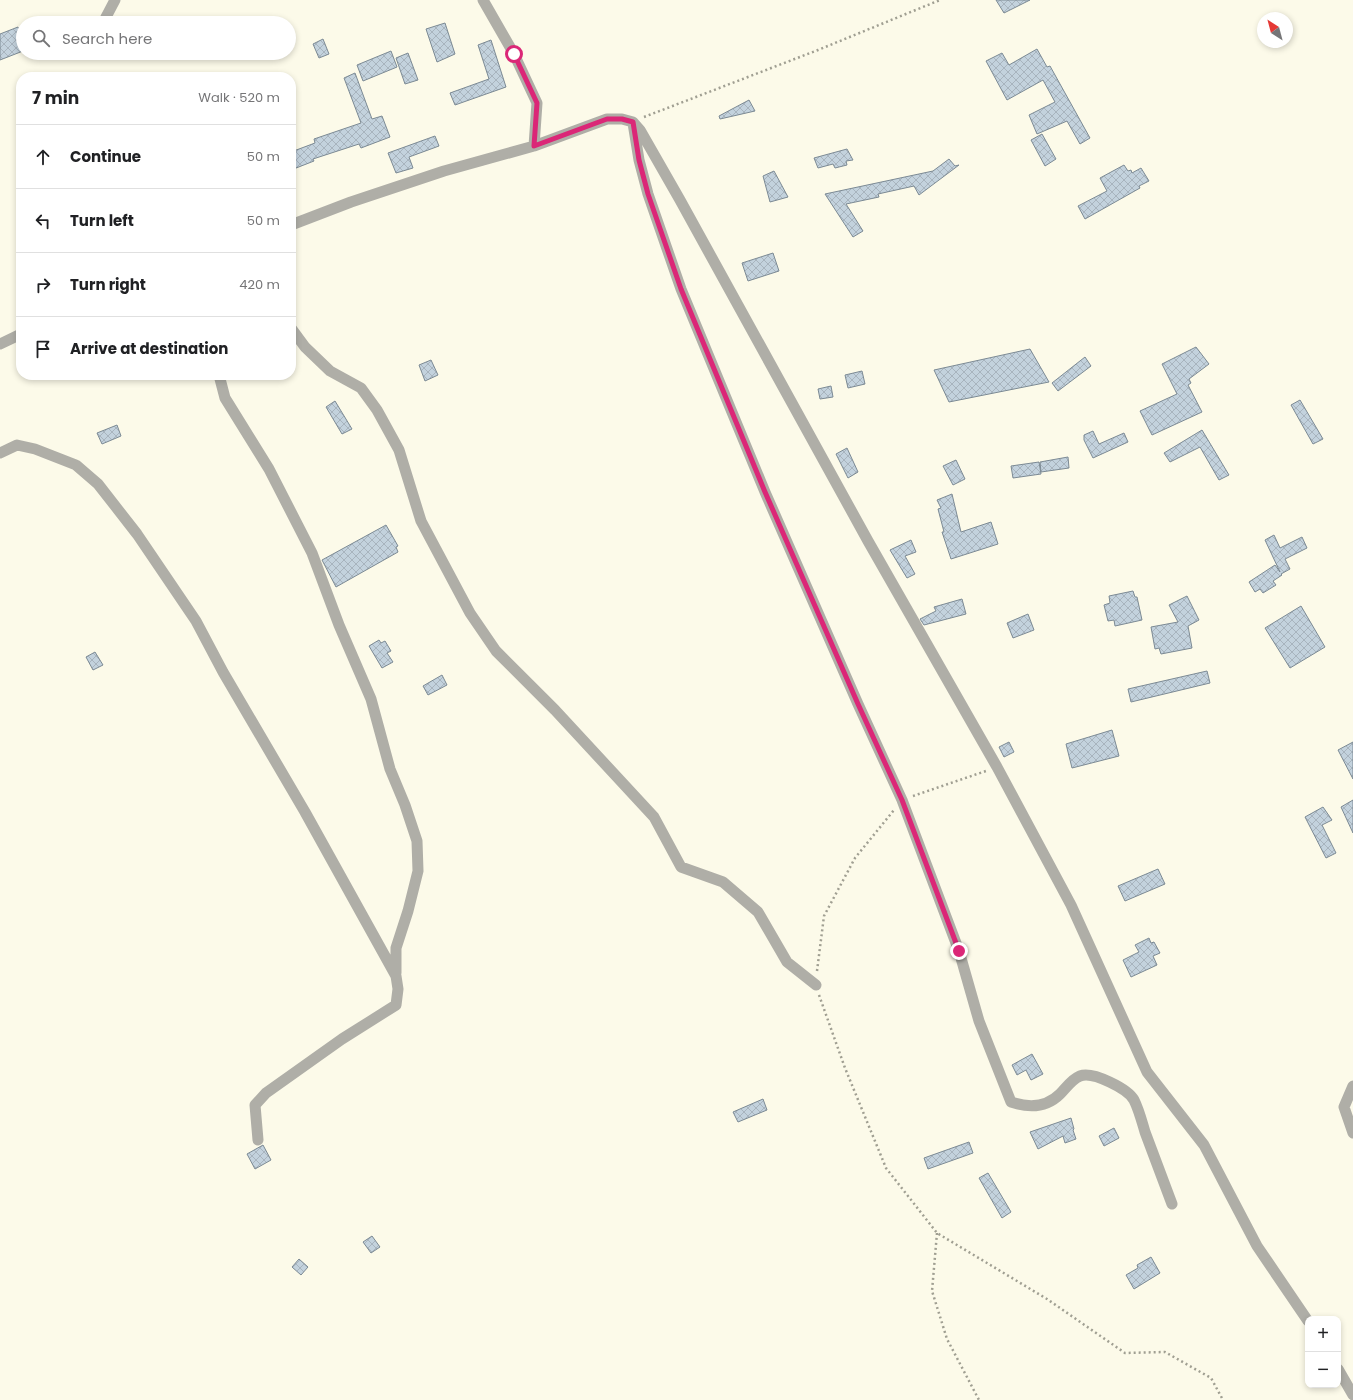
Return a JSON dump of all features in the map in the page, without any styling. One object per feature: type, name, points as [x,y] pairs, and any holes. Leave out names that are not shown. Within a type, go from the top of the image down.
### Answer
[{"type":"street","points":[[106,16],[114,0]]},
{"type":"street","points":[[483,0],[514,54],[537,103],[534,146]]},
{"type":"street","points":[[296,222],[444,171],[534,146],[607,119],[622,119],[633,122],[640,130],[684,207],[868,541],[997,767],[1071,905],[1147,1072],[1204,1146],[1257,1246],[1305,1317]]},
{"type":"street","points":[[633,122],[639,160],[648,194],[681,289],[765,492],[854,696],[902,800],[959,951],[979,1021],[1012,1102],[1033,1107],[1045,1104],[1058,1096],[1081,1075],[1096,1076],[1111,1082],[1133,1099],[1172,1204]]},
{"type":"street","points":[[296,335],[305,347],[330,371],[361,388],[376,410],[399,450],[421,521],[470,613],[496,651],[582,739],[654,816],[681,867],[723,882],[758,912],[787,962],[816,985]]},
{"type":"street","points":[[0,344],[16,336]]},
{"type":"street","points":[[220,380],[225,398],[269,468],[312,553],[339,626],[371,699],[390,769],[405,805],[417,841],[418,871],[408,911],[396,948],[396,976],[398,989],[396,1005],[342,1038],[266,1093],[255,1105],[258,1140]]},
{"type":"street","points":[[0,454],[17,445],[34,449],[76,465],[98,484],[137,534],[196,621],[223,672],[305,812],[396,976]]},
{"type":"street","points":[[1353,1086],[1344,1107],[1353,1133]]},
{"type":"street","points":[[1341,1374],[1353,1395]]},
{"type":"path","points":[[633,122],[818,50],[940,0]]},
{"type":"path","points":[[997,767],[902,800],[855,858],[824,916],[816,985],[844,1068],[886,1168],[937,1233],[1047,1299],[1125,1354],[1166,1352],[1212,1378],[1223,1400]]},
{"type":"path","points":[[937,1233],[932,1291],[947,1339],[979,1400]]},
{"type":"building","points":[[996,0],[1030,0],[1004,13]]},
{"type":"building","points":[[445,23],[455,54],[437,62],[426,29]]},
{"type":"building","points":[[16,28],[16,54],[0,60],[0,34]]},
{"type":"building","points":[[323,39],[329,54],[319,58],[313,44]]},
{"type":"building","points":[[491,40],[506,87],[455,105],[450,93],[489,79],[478,45]]},
{"type":"building","points":[[1037,49],[1047,67],[1050,66],[1090,138],[1080,144],[1067,121],[1037,134],[1029,115],[1055,102],[1043,80],[1007,100],[986,61],[1002,53],[1009,65]]},
{"type":"building","points":[[391,51],[397,67],[363,81],[357,65]]},
{"type":"building","points":[[408,53],[418,80],[405,84],[396,58]]},
{"type":"building","points":[[355,73],[372,119],[382,116],[390,137],[361,148],[359,144],[313,159],[314,161],[296,168],[296,150],[315,143],[314,139],[361,123],[344,78]]},
{"type":"building","points":[[749,100],[755,111],[720,119],[719,116]]},
{"type":"building","points":[[1042,134],[1056,159],[1045,166],[1031,140]]},
{"type":"building","points":[[435,136],[439,146],[409,157],[413,168],[396,173],[388,153]]},
{"type":"building","points":[[847,149],[853,160],[846,161],[847,165],[835,168],[833,164],[818,168],[814,158]]},
{"type":"building","points":[[949,159],[955,166],[959,165],[919,195],[914,186],[878,194],[879,197],[846,204],[863,231],[853,237],[825,194],[933,171]]},
{"type":"building","points":[[1124,165],[1128,171],[1131,170],[1132,173],[1141,168],[1149,181],[1139,186],[1140,188],[1085,219],[1078,206],[1107,191],[1100,178]]},
{"type":"building","points":[[774,171],[788,197],[770,202],[763,176]]},
{"type":"building","points":[[773,253],[779,271],[748,281],[742,263]]},
{"type":"building","points":[[1196,347],[1209,364],[1189,379],[1191,383],[1188,385],[1202,412],[1152,435],[1140,411],[1177,394],[1162,364]]},
{"type":"building","points":[[1030,349],[1049,382],[949,402],[934,370]]},
{"type":"building","points":[[1085,357],[1091,366],[1058,391],[1052,383]]},
{"type":"building","points":[[431,360],[438,375],[425,381],[419,365]]},
{"type":"building","points":[[862,371],[865,384],[848,388],[845,375]]},
{"type":"building","points":[[831,386],[833,397],[820,399],[818,389]]},
{"type":"building","points":[[1300,400],[1323,439],[1313,444],[1291,405]]},
{"type":"building","points":[[335,401],[352,429],[342,434],[326,407]]},
{"type":"building","points":[[117,425],[121,436],[102,444],[97,433]]},
{"type":"building","points":[[1202,430],[1229,475],[1219,480],[1200,447],[1170,462],[1164,453]]},
{"type":"building","points":[[1093,431],[1099,444],[1124,433],[1128,442],[1093,458],[1084,440],[1084,435]]},
{"type":"building","points":[[847,448],[858,472],[848,478],[836,454]]},
{"type":"building","points":[[1068,457],[1069,468],[1041,472],[1040,462]]},
{"type":"building","points":[[956,460],[965,479],[953,485],[943,466]]},
{"type":"building","points":[[1039,462],[1041,474],[1013,478],[1011,466]]},
{"type":"building","points":[[952,494],[961,532],[991,522],[998,544],[951,559],[942,532],[944,532],[938,509],[941,508],[937,500]]},
{"type":"building","points":[[386,525],[398,546],[396,547],[398,552],[336,587],[322,560]]},
{"type":"building","points":[[1274,535],[1280,548],[1302,537],[1307,548],[1285,559],[1290,569],[1273,581],[1276,585],[1263,593],[1260,589],[1255,592],[1249,582],[1275,565],[1280,572],[1265,540]]},
{"type":"building","points":[[911,540],[916,552],[905,556],[915,574],[907,578],[890,550]]},
{"type":"building","points":[[1133,591],[1135,597],[1137,597],[1142,620],[1115,626],[1114,620],[1108,621],[1104,605],[1110,603],[1109,596]]},
{"type":"building","points":[[1187,596],[1199,620],[1188,626],[1192,648],[1161,654],[1159,648],[1155,649],[1151,627],[1178,622],[1169,605]]},
{"type":"building","points":[[962,599],[966,614],[924,625],[920,619],[936,611],[934,607]]},
{"type":"building","points":[[1301,606],[1325,647],[1290,668],[1265,628]]},
{"type":"building","points":[[1028,614],[1034,630],[1013,638],[1007,623]]},
{"type":"building","points":[[379,640],[381,643],[385,641],[391,651],[387,653],[393,662],[382,668],[369,646]]},
{"type":"building","points":[[95,652],[103,665],[93,670],[86,657]]},
{"type":"building","points":[[1207,671],[1210,683],[1131,702],[1128,689]]},
{"type":"building","points":[[442,675],[447,685],[428,695],[423,686]]},
{"type":"building","points":[[1112,730],[1119,756],[1072,768],[1066,744]]},
{"type":"building","points":[[1009,742],[1014,752],[1004,757],[999,747]]},
{"type":"building","points":[[1353,742],[1353,779],[1338,750]]},
{"type":"building","points":[[1353,800],[1353,833],[1341,807]]},
{"type":"building","points":[[1323,807],[1332,820],[1322,825],[1336,853],[1326,858],[1305,817]]},
{"type":"building","points":[[1158,869],[1165,884],[1125,901],[1118,886]]},
{"type":"building","points":[[1149,938],[1151,943],[1154,942],[1160,953],[1153,956],[1157,965],[1131,977],[1123,960],[1139,952],[1135,945]]},
{"type":"building","points":[[1032,1054],[1043,1074],[1031,1080],[1026,1070],[1017,1075],[1012,1065]]},
{"type":"building","points":[[763,1099],[767,1110],[738,1122],[733,1112]]},
{"type":"building","points":[[1071,1118],[1076,1139],[1065,1143],[1063,1136],[1038,1149],[1030,1132]]},
{"type":"building","points":[[1114,1128],[1119,1138],[1104,1146],[1099,1136]]},
{"type":"building","points":[[969,1142],[973,1153],[928,1169],[924,1158]]},
{"type":"building","points":[[263,1145],[271,1160],[255,1169],[247,1154]]},
{"type":"building","points":[[988,1173],[1011,1212],[1002,1218],[979,1178]]},
{"type":"building","points":[[372,1236],[380,1247],[371,1253],[363,1242]]},
{"type":"building","points":[[1151,1257],[1160,1273],[1134,1289],[1126,1275],[1138,1268],[1137,1265]]},
{"type":"building","points":[[299,1259],[308,1267],[301,1275],[292,1267]]},
{"type":"route","points":[[514,54],[537,103],[534,146],[607,119],[622,119],[633,122],[639,160],[648,194],[681,289],[765,492],[902,800],[959,951]]}]
